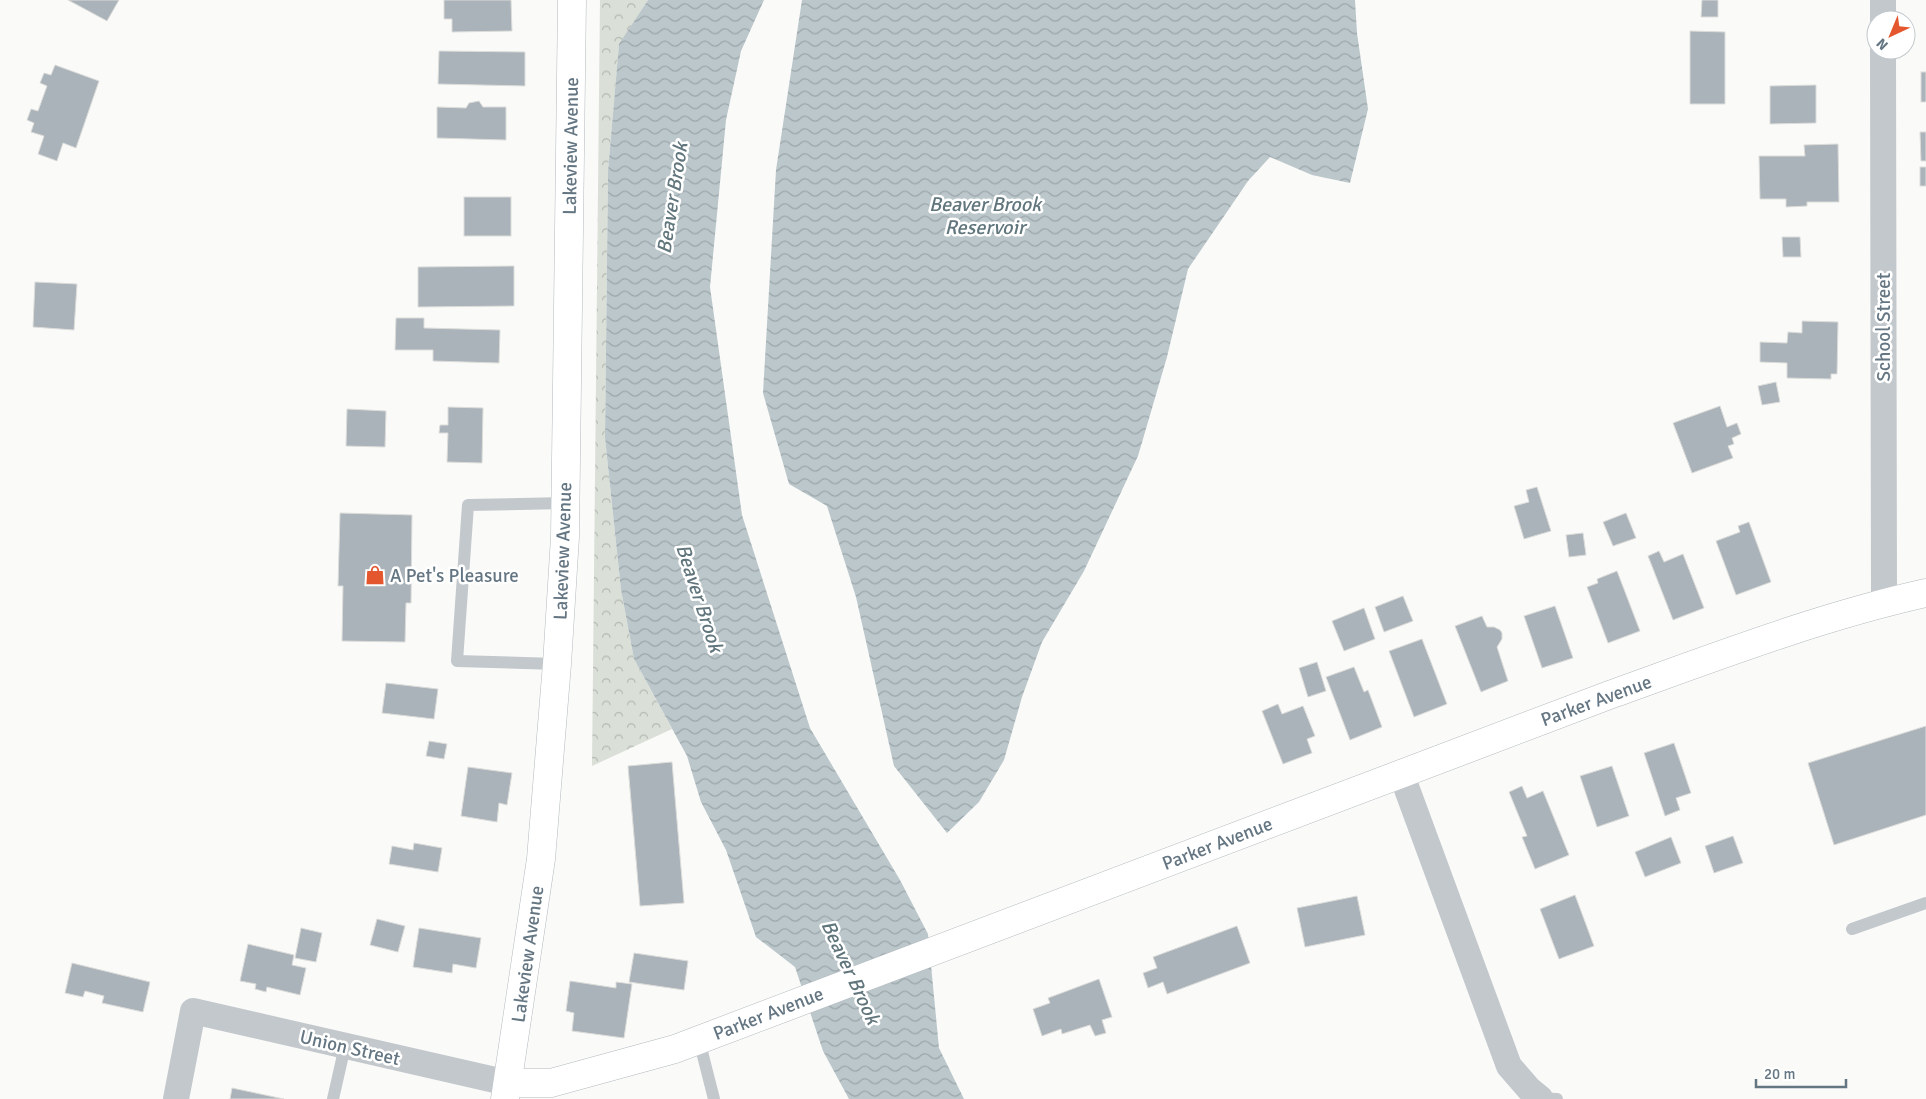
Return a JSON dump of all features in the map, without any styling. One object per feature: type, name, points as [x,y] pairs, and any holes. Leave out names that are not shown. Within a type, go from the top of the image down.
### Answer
[{"type":"street","name":"Lakeview Avenue","points":[[506,1091],[541,859],[565,537],[572,0]]},
{"type":"street","points":[[572,33],[586,0]]},
{"type":"street","name":"School Street","points":[[1883,60],[1884,603]]},
{"type":"street","name":"Parker Avenue","points":[[506,1091],[551,1083],[699,1040],[1612,694],[1722,655],[1884,603],[1926,593]]},
{"type":"street","points":[[1401,773],[1509,1066],[1529,1088],[1546,1099]]},
{"type":"street","name":"Union Street","points":[[176,1099],[193,1011],[345,1046],[506,1091]]},
{"type":"lane","points":[[557,664],[457,661],[468,505],[565,503]]},
{"type":"lane","points":[[1852,929],[1926,903]]},
{"type":"lane","points":[[699,1040],[714,1099]]},
{"type":"lane","points":[[333,1099],[345,1046]]},
{"type":"green space","points":[[600,0],[648,0],[619,45],[608,171],[605,438],[621,590],[634,659],[672,729],[592,766]]},
{"type":"water","name":"Beaver Brook","points":[[648,0],[764,0],[741,51],[726,120],[710,287],[742,515],[810,728],[900,880],[928,934],[939,1048],[964,1099],[849,1099],[823,1051],[795,967],[756,937],[726,850],[701,802],[687,756],[634,659],[621,590],[605,438],[608,171],[619,44]]},
{"type":"water","name":"Beaver Brook Reservoir","points":[[802,0],[1355,0],[1357,33],[1368,109],[1350,183],[1312,175],[1270,157],[1248,181],[1188,269],[1167,357],[1138,456],[1084,571],[1042,642],[1022,697],[1004,760],[979,802],[947,833],[894,766],[856,597],[827,506],[789,484],[763,393],[776,170]]},
{"type":"building","points":[[68,0],[119,0],[107,21]]},
{"type":"building","points":[[444,0],[511,0],[512,31],[452,32],[452,19],[444,19]]},
{"type":"building","points":[[1702,0],[1718,0],[1718,17],[1701,17]]},
{"type":"building","points":[[1690,31],[1725,32],[1725,104],[1690,104]]},
{"type":"building","points":[[439,51],[525,52],[525,86],[438,84]]},
{"type":"building","points":[[55,65],[99,81],[76,148],[63,143],[57,161],[38,154],[44,136],[31,132],[34,123],[27,120],[31,109],[38,111],[47,86],[40,83],[44,73],[51,75]]},
{"type":"building","points":[[1921,72],[1926,72],[1926,102],[1921,102]]},
{"type":"building","points":[[1816,85],[1816,123],[1770,124],[1770,86]]},
{"type":"building","points":[[479,101],[483,107],[506,107],[506,140],[437,138],[437,107],[466,108],[469,103]]},
{"type":"building","points":[[1920,132],[1926,132],[1926,161],[1921,161]]},
{"type":"building","points":[[1838,144],[1839,202],[1807,202],[1807,206],[1786,207],[1786,199],[1760,199],[1759,156],[1805,156],[1804,145]]},
{"type":"building","points":[[1920,167],[1926,167],[1926,186],[1920,186]]},
{"type":"building","points":[[464,197],[511,197],[511,236],[464,236]]},
{"type":"building","points":[[1782,237],[1800,237],[1801,257],[1783,257]]},
{"type":"building","points":[[514,266],[514,306],[418,307],[418,267]]},
{"type":"building","points":[[35,282],[77,284],[74,330],[33,327]]},
{"type":"building","points":[[396,318],[424,318],[424,328],[500,330],[499,363],[433,361],[433,350],[395,350]]},
{"type":"building","points":[[1802,321],[1838,322],[1837,374],[1831,374],[1831,379],[1787,378],[1787,363],[1760,362],[1760,342],[1787,343],[1788,332],[1802,333]]},
{"type":"building","points":[[1776,382],[1780,402],[1762,405],[1758,386]]},
{"type":"building","points":[[1720,406],[1727,427],[1737,423],[1741,434],[1732,438],[1734,444],[1728,446],[1733,458],[1692,473],[1673,423]]},
{"type":"building","points":[[448,407],[483,408],[482,463],[447,462],[448,433],[439,433],[440,425],[448,425]]},
{"type":"building","points":[[347,409],[386,411],[385,447],[346,446]]},
{"type":"building","points":[[1537,487],[1551,531],[1524,539],[1514,506],[1529,502],[1526,490]]},
{"type":"building","points":[[340,513],[412,515],[411,603],[406,603],[405,642],[342,641],[343,586],[338,586]]},
{"type":"building","points":[[1626,513],[1636,538],[1613,546],[1603,522]]},
{"type":"building","points":[[1749,522],[1771,582],[1736,595],[1716,541],[1740,532],[1738,526]]},
{"type":"building","points":[[1583,533],[1586,555],[1569,557],[1566,535]]},
{"type":"building","points":[[1659,551],[1664,562],[1683,554],[1704,608],[1673,620],[1648,556]]},
{"type":"building","points":[[1617,571],[1640,631],[1608,643],[1587,587],[1598,583],[1597,579]]},
{"type":"building","points":[[1403,596],[1413,621],[1384,632],[1375,607]]},
{"type":"building","points":[[1555,606],[1573,658],[1542,668],[1524,616]]},
{"type":"building","points":[[1364,608],[1375,639],[1344,651],[1332,621]]},
{"type":"building","points":[[1482,616],[1487,627],[1494,627],[1502,633],[1502,639],[1497,647],[1508,681],[1481,692],[1455,626]]},
{"type":"building","points":[[1422,639],[1447,704],[1414,717],[1389,651]]},
{"type":"building","points":[[1317,662],[1326,691],[1308,697],[1299,668]]},
{"type":"building","points":[[1354,667],[1364,692],[1368,690],[1382,727],[1350,740],[1326,677]]},
{"type":"building","points":[[386,683],[438,689],[434,719],[382,713]]},
{"type":"building","points":[[1278,704],[1282,714],[1303,706],[1315,736],[1307,739],[1312,753],[1283,764],[1262,711]]},
{"type":"building","points":[[1926,726],[1926,815],[1834,845],[1808,763]]},
{"type":"building","points":[[429,741],[447,744],[444,759],[426,756]]},
{"type":"building","points":[[1674,743],[1691,793],[1676,798],[1680,810],[1665,816],[1644,753]]},
{"type":"building","points":[[672,762],[684,903],[640,906],[628,766]]},
{"type":"building","points":[[1612,766],[1629,816],[1597,827],[1580,776]]},
{"type":"building","points":[[468,767],[512,773],[507,805],[499,803],[497,822],[461,816]]},
{"type":"building","points":[[1522,786],[1527,798],[1543,791],[1569,855],[1535,869],[1522,837],[1527,836],[1509,792]]},
{"type":"building","points":[[1733,836],[1743,863],[1714,873],[1705,846]]},
{"type":"building","points":[[1671,837],[1681,863],[1645,877],[1635,852]]},
{"type":"building","points":[[414,843],[442,848],[438,872],[389,864],[392,846],[413,850]]},
{"type":"building","points":[[1575,895],[1594,946],[1559,959],[1540,909]]},
{"type":"building","points":[[1357,896],[1365,935],[1305,947],[1297,908]]},
{"type":"building","points":[[377,919],[405,926],[398,952],[370,945]]},
{"type":"building","points":[[1237,926],[1250,963],[1167,994],[1163,982],[1148,988],[1143,973],[1157,968],[1153,957]]},
{"type":"building","points":[[301,928],[322,933],[316,962],[295,958]]},
{"type":"building","points":[[419,928],[481,938],[476,968],[453,964],[452,973],[413,967]]},
{"type":"building","points":[[248,944],[294,955],[292,965],[306,968],[300,995],[267,987],[266,992],[255,989],[256,984],[240,981]]},
{"type":"building","points":[[634,953],[688,961],[684,990],[629,982]]},
{"type":"building","points":[[72,963],[150,982],[143,1012],[102,1003],[104,996],[85,991],[83,997],[65,993]]},
{"type":"building","points":[[1099,979],[1112,1017],[1102,1020],[1106,1033],[1095,1036],[1090,1025],[1062,1034],[1061,1029],[1042,1036],[1033,1009],[1050,1003],[1048,998]]},
{"type":"building","points":[[570,981],[616,988],[616,982],[632,984],[624,1038],[572,1031],[574,1013],[566,1011]]},
{"type":"building","points":[[232,1088],[284,1099],[230,1099]]},
{"type":"place","name":"A Pet's Pleasure","points":[[375,575]]}]
